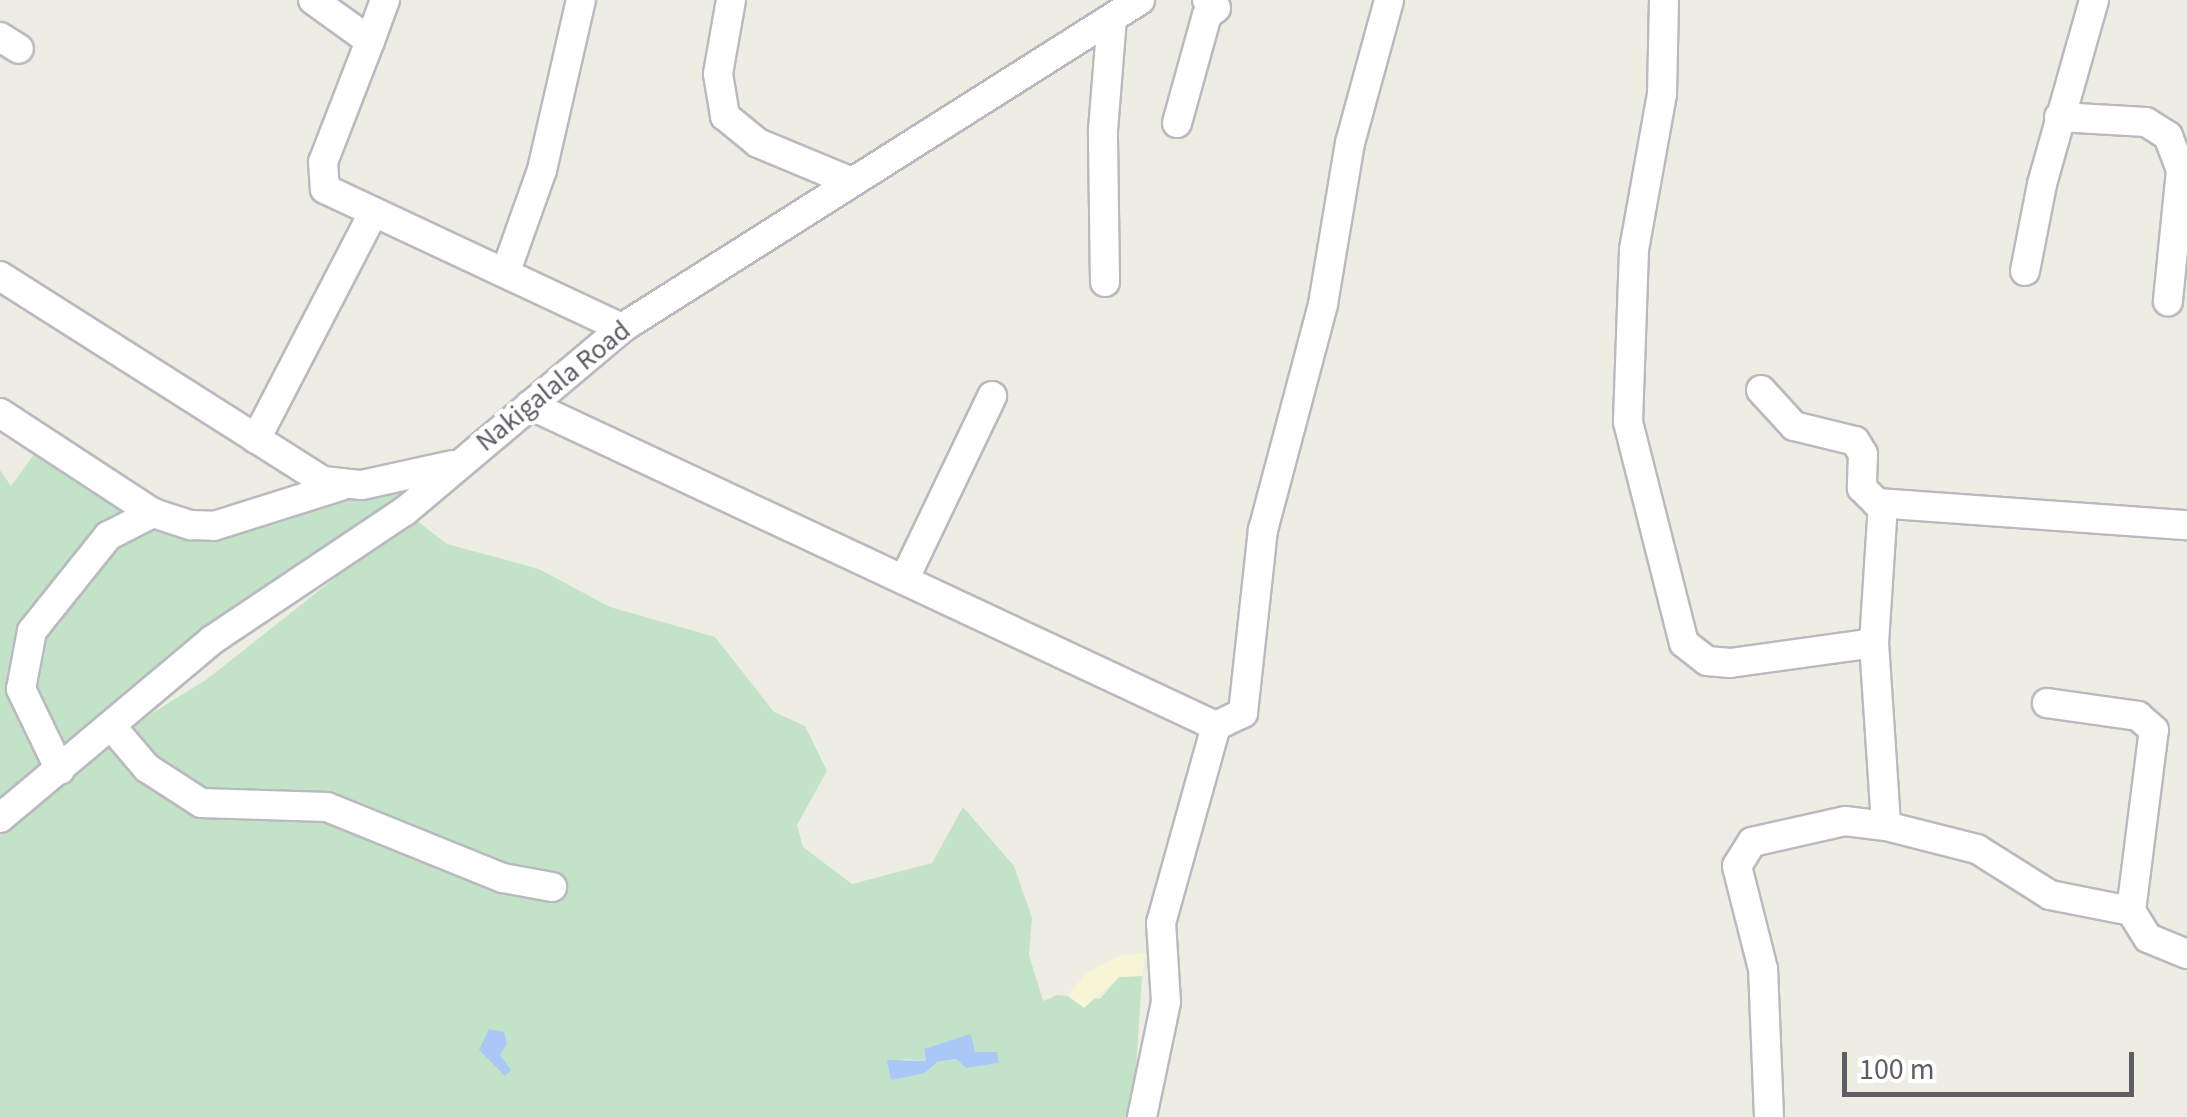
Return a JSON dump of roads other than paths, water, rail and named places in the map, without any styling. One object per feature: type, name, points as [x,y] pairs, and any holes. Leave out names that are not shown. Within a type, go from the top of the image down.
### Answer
[{"type":"street","points":[[313,0],[370,41]]},
{"type":"street","points":[[385,0],[338,116],[321,176],[336,198],[506,270],[622,328]]},
{"type":"street","points":[[506,270],[542,170],[581,0]]},
{"type":"street","points":[[731,0],[718,74],[725,116],[758,144],[847,180]]},
{"type":"street","name":"Nakigalala Road","points":[[0,818],[212,640],[405,511],[453,465],[622,328],[847,180],[1140,0]]},
{"type":"street","points":[[1177,123],[1207,15],[1216,8],[1206,0]]},
{"type":"street","points":[[1142,1117],[1166,1002],[1161,923],[1216,726],[1243,713],[1263,530],[1323,304],[1350,143],[1389,0]]},
{"type":"street","points":[[1664,0],[1662,94],[1634,250],[1628,422],[1684,643],[1707,661],[1730,663],[1874,643]]},
{"type":"street","points":[[2025,270],[2060,117],[2094,0]]},
{"type":"street","points":[[1105,282],[1103,130],[1112,18]]},
{"type":"street","points":[[2060,117],[2146,122],[2168,136],[2182,170],[2168,301]]},
{"type":"street","points":[[256,438],[372,216]]},
{"type":"street","points":[[0,276],[256,438],[340,486]]},
{"type":"street","points":[[1761,390],[1794,426],[1855,441],[1863,454],[1866,497],[1883,504],[2187,526]]},
{"type":"street","points":[[904,580],[992,396]]},
{"type":"street","points":[[530,405],[1216,726]]},
{"type":"street","points":[[0,412],[153,513],[214,526],[340,486],[453,465]]},
{"type":"street","points":[[1883,504],[1874,643],[1886,826]]},
{"type":"street","points":[[60,770],[21,689],[32,631],[108,536],[153,513]]},
{"type":"street","points":[[2047,703],[2138,716],[2154,730],[2131,911],[2148,938],[2187,954]]},
{"type":"street","points":[[112,727],[147,768],[201,803],[327,807],[504,878],[552,887]]},
{"type":"street","points":[[1769,1117],[1763,969],[1737,866],[1752,842],[1846,821],[1886,826],[1976,849],[2050,895],[2131,911]]},
{"type":"water","points":[[489,1029],[504,1032],[507,1044],[500,1055],[511,1070],[505,1076],[479,1050]]},
{"type":"water","points":[[971,1034],[975,1052],[997,1052],[999,1063],[966,1068],[956,1059],[937,1062],[925,1073],[891,1080],[887,1060],[926,1061],[924,1049]]}]
